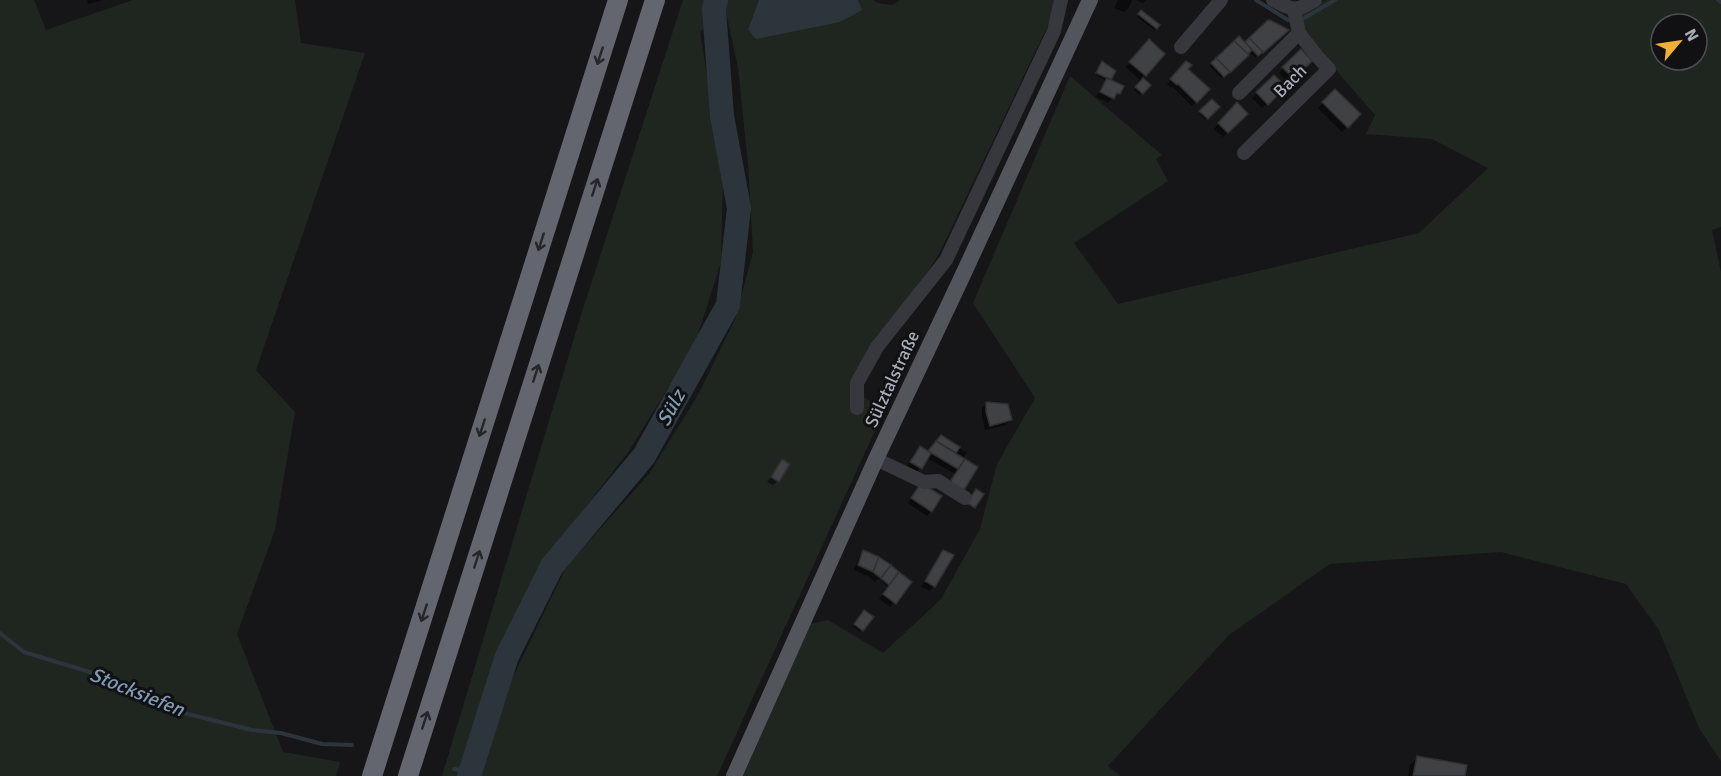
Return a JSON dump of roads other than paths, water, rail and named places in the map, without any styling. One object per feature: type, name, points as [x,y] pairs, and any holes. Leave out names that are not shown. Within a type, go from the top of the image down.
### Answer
[{"type":"highway","points":[[372,776],[618,0]]},
{"type":"highway","points":[[408,776],[655,0]]},
{"type":"main road","name":"Sülztalstraße","points":[[734,776],[876,459],[1090,0]]},
{"type":"street","points":[[858,408],[857,383],[877,347],[946,260],[1054,31],[1061,0]]},
{"type":"street","points":[[1181,47],[1221,0]]},
{"type":"street","points":[[1273,0],[1294,9],[1315,0]]},
{"type":"street","name":"Bach","points":[[1244,153],[1329,69],[1299,33],[1294,9]]},
{"type":"street","name":"Bach","points":[[1239,93],[1299,33]]},
{"type":"street","points":[[876,459],[924,482],[938,481],[965,498]]},
{"type":"waterway","name":"Sülz","points":[[469,776],[507,656],[552,566],[644,456],[728,305],[739,208],[722,116],[714,9],[716,0]]},
{"type":"waterway","points":[[1256,0],[1288,20]]},
{"type":"waterway","points":[[1304,18],[1335,0]]},
{"type":"waterway","name":"Stocksiefen","points":[[0,633],[24,652],[93,673],[180,712],[322,744],[352,745]]},
{"type":"waterway","name":"Stocksiefen","points":[[454,769],[470,772]]}]
